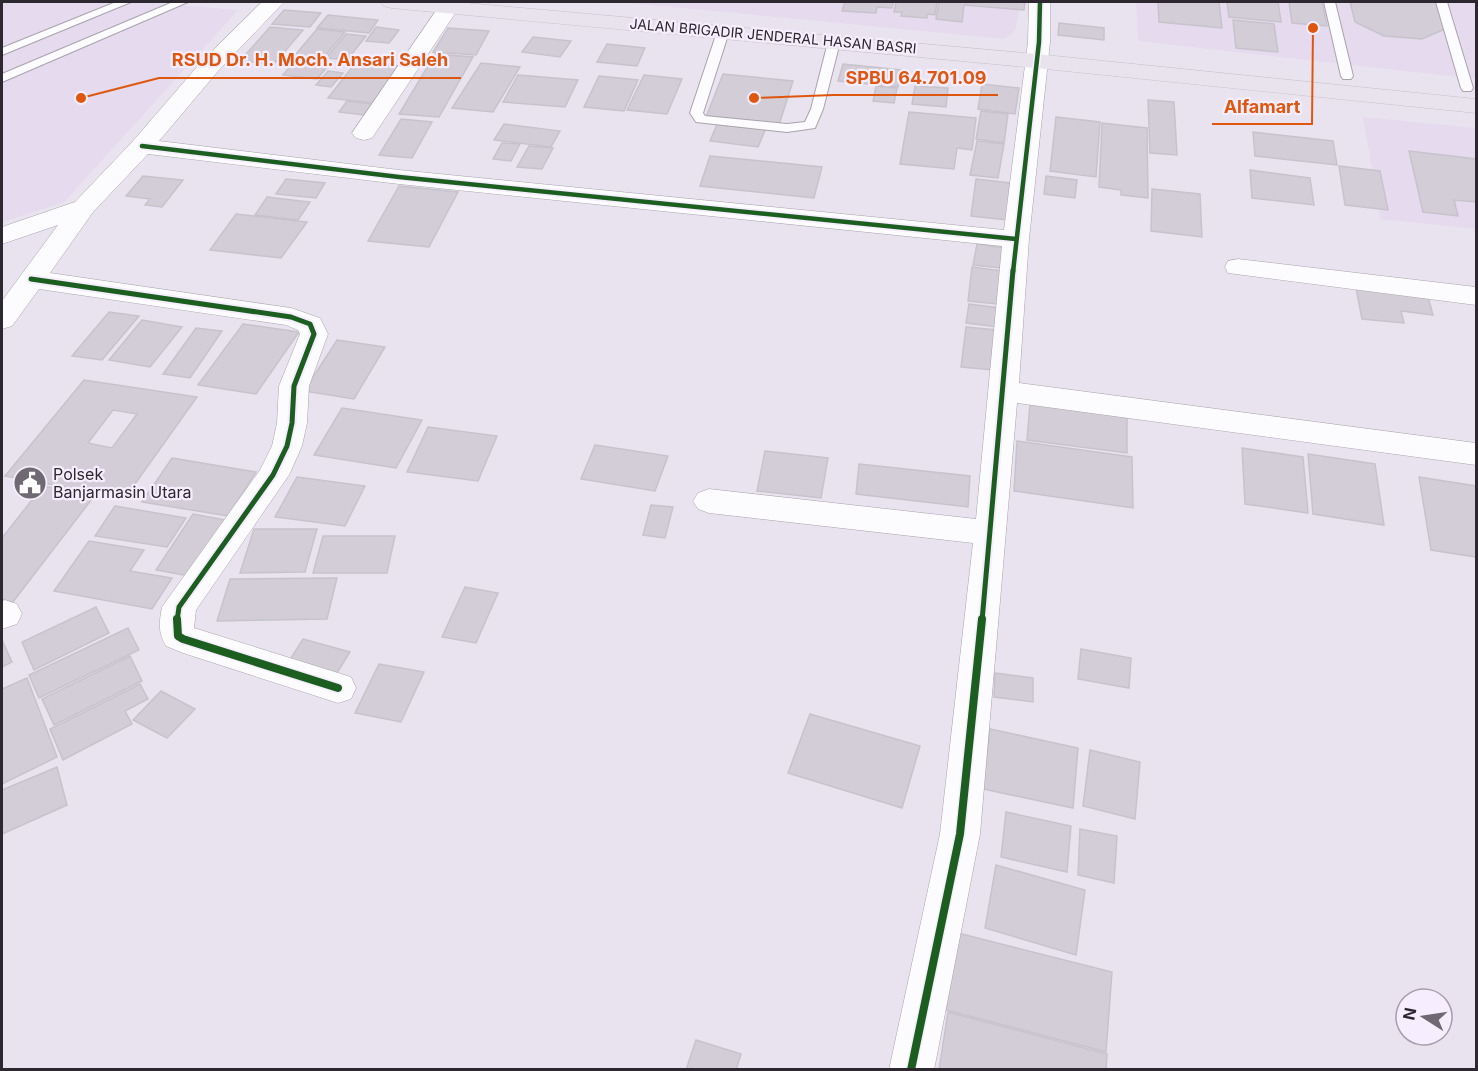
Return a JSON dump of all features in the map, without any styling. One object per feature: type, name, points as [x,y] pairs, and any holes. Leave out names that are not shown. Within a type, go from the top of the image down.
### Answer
[{"type":"highway","name":"JALAN BRIGADIR JENDERAL HASAN BASRI","points":[[391,2],[834,42],[1038,51]]},
{"type":"highway","name":"JALAN BRIGADIR JENDERAL HASAN BASRI","points":[[586,2],[1194,68],[1473,94]]},
{"type":"highway","name":"JALAN BRIGADIR JENDERAL HASAN BASRI","points":[[1194,68],[1347,76],[1473,94]]},
{"type":"street","points":[[2,320],[84,207],[142,146],[211,65],[273,2]]},
{"type":"street","points":[[911,1070],[960,834],[991,533],[1016,239],[1038,51],[1040,2]]},
{"type":"street","points":[[364,133],[450,6]]},
{"type":"street","points":[[142,146],[399,177],[1016,239]]},
{"type":"street","points":[[2,236],[84,207]]},
{"type":"street","points":[[1238,267],[1476,296]]},
{"type":"street","points":[[31,279],[291,318],[310,324],[314,334],[294,386],[292,423],[287,446],[273,475],[180,607],[176,629],[178,636],[183,639],[338,688]]},
{"type":"street","points":[[1004,391],[1476,454]]},
{"type":"street","points":[[709,501],[991,533]]},
{"type":"lane","points":[[2,52],[125,2]]},
{"type":"lane","points":[[2,68],[156,2]]},
{"type":"lane","points":[[2,78],[182,2]]},
{"type":"lane","points":[[1329,2],[1347,76]]},
{"type":"lane","points":[[1441,2],[1473,94]]},
{"type":"lane","points":[[723,32],[696,113],[701,119],[787,128],[810,125],[817,109],[834,42]]},
{"type":"shaded area","points":[[2,2],[141,2],[238,10],[64,202],[2,222]]},
{"type":"shaded area","points":[[621,2],[1021,2],[1015,31],[1004,39]]},
{"type":"shaded area","points":[[1136,2],[1476,2],[1476,79],[1138,41]]},
{"type":"shaded area","points":[[1363,117],[1476,128],[1476,229],[1381,219]]},
{"type":"building","points":[[845,2],[893,2],[892,8],[877,7],[876,13],[842,11]]},
{"type":"building","points":[[896,2],[937,2],[935,15],[927,14],[927,18],[901,16],[902,12],[894,12]]},
{"type":"building","points":[[939,2],[1025,2],[1024,10],[964,5],[962,22],[936,19]]},
{"type":"building","points":[[1158,2],[1219,2],[1222,28],[1159,22]]},
{"type":"building","points":[[1227,2],[1278,2],[1281,22],[1229,17]]},
{"type":"building","points":[[1289,2],[1322,2],[1327,26],[1292,23]]},
{"type":"building","points":[[1350,2],[1436,2],[1445,29],[1422,39],[1384,36],[1355,22]]},
{"type":"building","points":[[284,10],[321,13],[310,27],[272,24]]},
{"type":"building","points":[[328,15],[378,20],[369,33],[317,28]]},
{"type":"building","points":[[1233,20],[1274,24],[1278,52],[1236,48]]},
{"type":"building","points":[[1059,23],[1104,28],[1104,40],[1058,35]]},
{"type":"building","points":[[270,27],[303,30],[274,64],[240,61]]},
{"type":"building","points":[[376,27],[399,30],[389,43],[366,41]]},
{"type":"building","points":[[448,28],[489,31],[476,55],[433,52]]},
{"type":"building","points":[[317,29],[345,32],[319,63],[290,61]]},
{"type":"building","points":[[346,34],[366,36],[347,60],[326,58]]},
{"type":"building","points":[[533,37],[571,41],[560,57],[522,52]]},
{"type":"building","points":[[607,44],[645,48],[637,66],[597,62]]},
{"type":"building","points":[[435,54],[473,57],[439,117],[399,114]]},
{"type":"building","points":[[357,61],[400,66],[372,103],[328,98]]},
{"type":"building","points":[[294,62],[328,66],[317,79],[283,75]]},
{"type":"building","points":[[481,63],[520,67],[493,112],[452,108]]},
{"type":"building","points":[[843,64],[901,70],[898,87],[838,81]]},
{"type":"building","points":[[328,71],[343,73],[331,87],[316,85]]},
{"type":"building","points":[[723,74],[793,81],[779,125],[706,117]]},
{"type":"building","points":[[518,75],[578,80],[565,107],[503,102]]},
{"type":"building","points":[[644,75],[682,79],[667,114],[627,110]]},
{"type":"building","points":[[599,76],[638,80],[624,111],[584,107]]},
{"type":"building","points":[[982,84],[1019,88],[1015,114],[978,109]]},
{"type":"building","points":[[876,86],[897,88],[894,103],[873,101]]},
{"type":"building","points":[[915,86],[948,88],[946,107],[912,104]]},
{"type":"building","points":[[1148,100],[1174,102],[1177,155],[1150,153]]},
{"type":"building","points":[[347,101],[372,104],[364,115],[339,112]]},
{"type":"building","points":[[981,111],[1008,114],[1004,143],[976,139]]},
{"type":"building","points":[[909,112],[976,118],[972,150],[957,148],[954,169],[900,164]]},
{"type":"building","points":[[1056,117],[1100,122],[1096,177],[1050,171]]},
{"type":"building","points":[[401,119],[432,122],[412,158],[379,155]]},
{"type":"building","points":[[718,122],[766,128],[758,147],[710,141]]},
{"type":"building","points":[[1102,123],[1147,128],[1148,198],[1121,195],[1121,190],[1099,187]]},
{"type":"building","points":[[504,124],[560,131],[551,147],[494,140]]},
{"type":"building","points":[[1253,132],[1333,141],[1337,165],[1255,156]]},
{"type":"building","points":[[977,141],[1004,144],[998,178],[970,175]]},
{"type":"building","points":[[502,143],[520,144],[511,161],[493,159]]},
{"type":"building","points":[[529,146],[553,148],[542,169],[517,167]]},
{"type":"building","points":[[1409,151],[1476,159],[1476,202],[1454,200],[1458,216],[1423,212]]},
{"type":"building","points":[[710,156],[822,167],[814,198],[700,186]]},
{"type":"building","points":[[1339,166],[1380,171],[1388,210],[1345,205]]},
{"type":"building","points":[[1250,170],[1310,178],[1314,205],[1252,198]]},
{"type":"building","points":[[143,176],[183,180],[162,207],[145,205],[150,199],[126,196]]},
{"type":"building","points":[[1046,176],[1077,180],[1075,198],[1044,194]]},
{"type":"building","points":[[286,179],[325,183],[316,198],[276,194]]},
{"type":"building","points":[[976,179],[1010,183],[1007,220],[971,216]]},
{"type":"building","points":[[399,186],[458,192],[429,247],[368,241]]},
{"type":"building","points":[[1152,189],[1200,194],[1202,237],[1151,231]]},
{"type":"building","points":[[267,197],[310,202],[298,220],[255,215]]},
{"type":"building","points":[[236,214],[307,222],[281,258],[210,250]]},
{"type":"building","points":[[977,244],[1004,248],[1001,268],[973,265]]},
{"type":"building","points":[[972,267],[1001,271],[997,304],[968,301]]},
{"type":"building","points":[[1356,288],[1428,297],[1433,315],[1401,311],[1404,323],[1362,319]]},
{"type":"building","points":[[969,304],[1000,308],[998,327],[966,323]]},
{"type":"building","points":[[109,312],[139,316],[102,360],[72,356]]},
{"type":"building","points":[[142,320],[182,327],[150,367],[109,360]]},
{"type":"building","points":[[243,324],[299,332],[256,394],[198,385]]},
{"type":"building","points":[[966,327],[997,330],[994,370],[961,367]]},
{"type":"building","points":[[196,328],[222,331],[190,378],[163,374]]},
{"type":"building","points":[[337,340],[385,347],[354,399],[304,391]]},
{"type":"building","points":[[84,380],[197,397],[125,498],[5,476]],"holes":[[[113,410],[137,414],[112,448],[88,443]]]},
{"type":"building","points":[[1030,404],[1127,417],[1127,453],[1027,440]]},
{"type":"building","points":[[342,408],[422,420],[396,468],[314,455]]},
{"type":"building","points":[[428,427],[497,436],[478,481],[407,472]]},
{"type":"building","points":[[1017,441],[1132,457],[1133,508],[1014,491]]},
{"type":"building","points":[[595,445],[668,456],[655,491],[581,479]]},
{"type":"building","points":[[1242,448],[1303,457],[1308,513],[1245,504]]},
{"type":"building","points":[[765,451],[828,458],[821,498],[757,491]]},
{"type":"building","points":[[1308,454],[1375,464],[1384,525],[1313,514]]},
{"type":"building","points":[[172,458],[256,472],[228,516],[142,502]]},
{"type":"building","points":[[859,464],[970,476],[968,507],[856,494]]},
{"type":"building","points":[[297,477],[365,486],[345,526],[275,517]]},
{"type":"building","points":[[1419,477],[1476,486],[1476,557],[1431,550]]},
{"type":"building","points":[[43,486],[95,495],[13,602],[2,600],[2,538]]},
{"type":"building","points":[[651,505],[673,507],[665,538],[643,535]]},
{"type":"building","points":[[115,506],[186,518],[167,547],[95,536]]},
{"type":"building","points":[[193,514],[225,520],[189,576],[156,570]]},
{"type":"building","points":[[254,529],[317,529],[305,572],[240,573]]},
{"type":"building","points":[[323,536],[395,536],[387,573],[313,573]]},
{"type":"building","points":[[89,541],[144,550],[130,571],[172,578],[152,609],[54,591]]},
{"type":"building","points":[[337,578],[327,619],[217,621],[230,579]]},
{"type":"building","points":[[465,587],[498,593],[476,643],[442,637]]},
{"type":"building","points":[[96,607],[109,633],[34,670],[22,642]]},
{"type":"building","points":[[128,628],[139,650],[39,698],[29,675]]},
{"type":"building","points":[[303,639],[350,652],[337,673],[289,661]]},
{"type":"building","points":[[2,640],[12,662],[2,667]]},
{"type":"building","points":[[1081,649],[1131,658],[1129,688],[1078,679]]},
{"type":"building","points":[[130,656],[142,681],[54,725],[42,699]]},
{"type":"building","points":[[379,664],[424,672],[401,722],[355,713]]},
{"type":"building","points":[[995,673],[1033,678],[1033,702],[994,697]]},
{"type":"building","points":[[27,678],[57,757],[2,784],[2,689]]},
{"type":"building","points":[[140,684],[148,699],[125,711],[132,724],[63,760],[50,729]]},
{"type":"building","points":[[161,691],[195,709],[167,738],[133,720]]},
{"type":"building","points":[[810,714],[920,746],[902,808],[788,773]]},
{"type":"building","points":[[990,729],[1078,748],[1073,808],[983,789]]},
{"type":"building","points":[[1090,750],[1140,762],[1135,819],[1083,806]]},
{"type":"building","points":[[57,767],[67,805],[2,834],[2,790]]},
{"type":"building","points":[[1006,812],[1071,826],[1067,872],[1001,857]]},
{"type":"building","points":[[1080,829],[1117,836],[1114,883],[1078,875]]},
{"type":"building","points":[[996,865],[1085,890],[1076,955],[985,928]]},
{"type":"building","points":[[958,933],[1112,972],[1106,1052],[946,1010]]},
{"type":"building","points":[[948,1012],[1107,1054],[1106,1070],[939,1070]]},
{"type":"building","points":[[696,1040],[741,1054],[736,1070],[686,1070]]},
{"type":"cycle path","points":[[911,1070],[960,834],[991,533],[1016,239],[1039,42],[1040,2]]},
{"type":"cycle path","points":[[142,146],[399,177],[1016,239]]},
{"type":"cycle path","points":[[31,279],[291,317],[310,324],[314,334],[294,386],[292,423],[287,446],[273,475],[179,607],[176,629],[178,636],[183,639],[338,688]]},
{"type":"place","name":"Alfamart","points":[[1313,28]]},
{"type":"place","name":"RSUD Dr. H. Moch. Ansari Saleh","points":[[81,98]]},
{"type":"place","name":"SPBU 64.701.09","points":[[754,98]]},
{"type":"place","name":"Polsek Banjarmasin Utara","points":[[30,483]]}]
